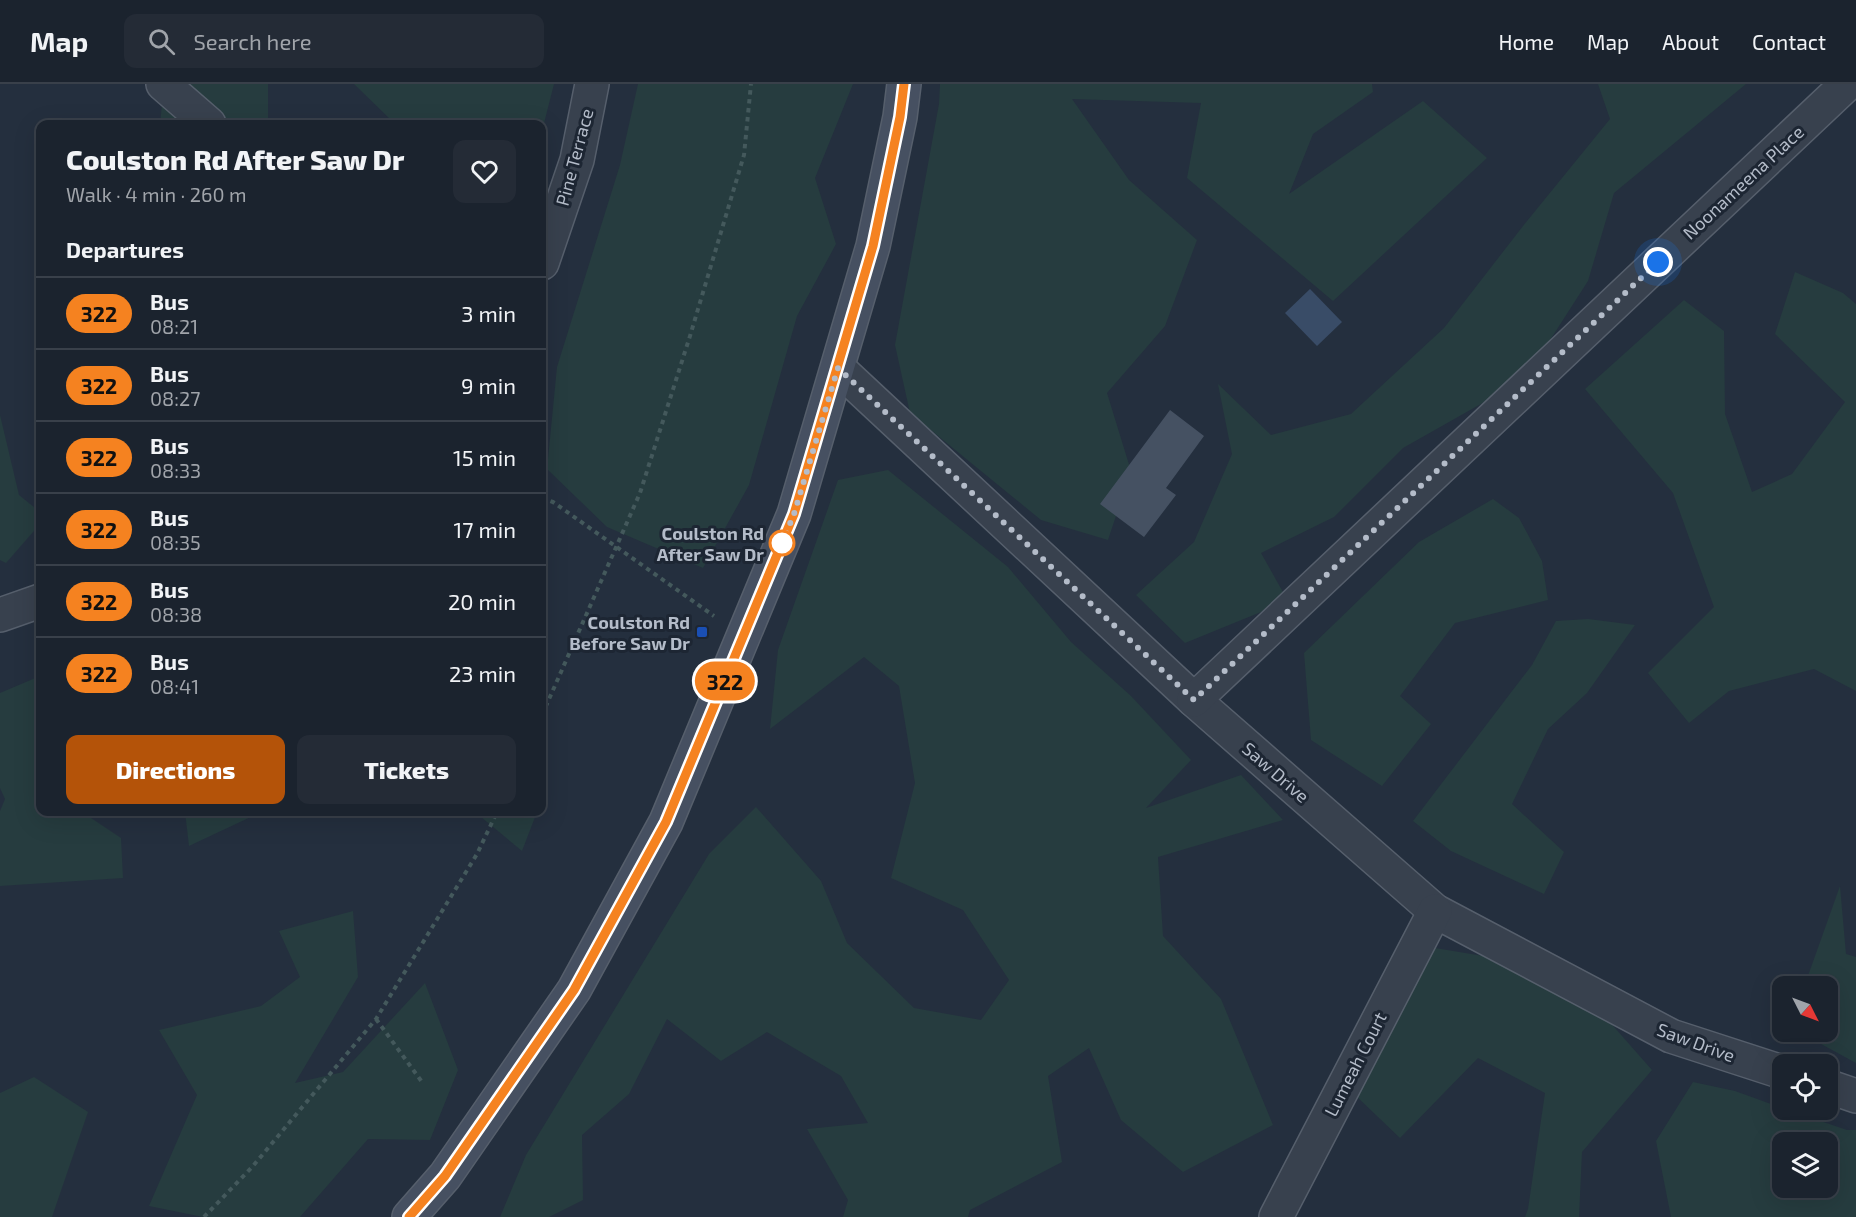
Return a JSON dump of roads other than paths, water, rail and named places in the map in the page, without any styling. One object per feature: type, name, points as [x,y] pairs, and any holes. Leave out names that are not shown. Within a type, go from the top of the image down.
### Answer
[{"type":"street","points":[[164,84],[204,120]]},
{"type":"street","name":"Pine Terrace","points":[[546,251],[577,160],[592,84]]},
{"type":"street","points":[[409,1217],[445,1176],[574,990],[666,822],[794,514],[873,246],[900,117],[904,84]]},
{"type":"street","name":"Noonameena Place","points":[[1194,700],[1847,84]]},
{"type":"street","name":"Saw Drive","points":[[838,368],[1194,700],[1435,910],[1671,1036],[1772,1069]]},
{"type":"street","points":[[0,615],[36,602]]},
{"type":"street","name":"Lumeah Court","points":[[1276,1217],[1435,910]]},
{"type":"street","points":[[1838,1090],[1856,1096]]},
{"type":"water","points":[[1310,289],[1342,322],[1317,346],[1285,313]]},
{"type":"place","name":"Coulston Rd After Saw Dr","points":[[782,543]]},
{"type":"place","name":"Coulston Rd Before Saw Dr","points":[[702,632]]}]
